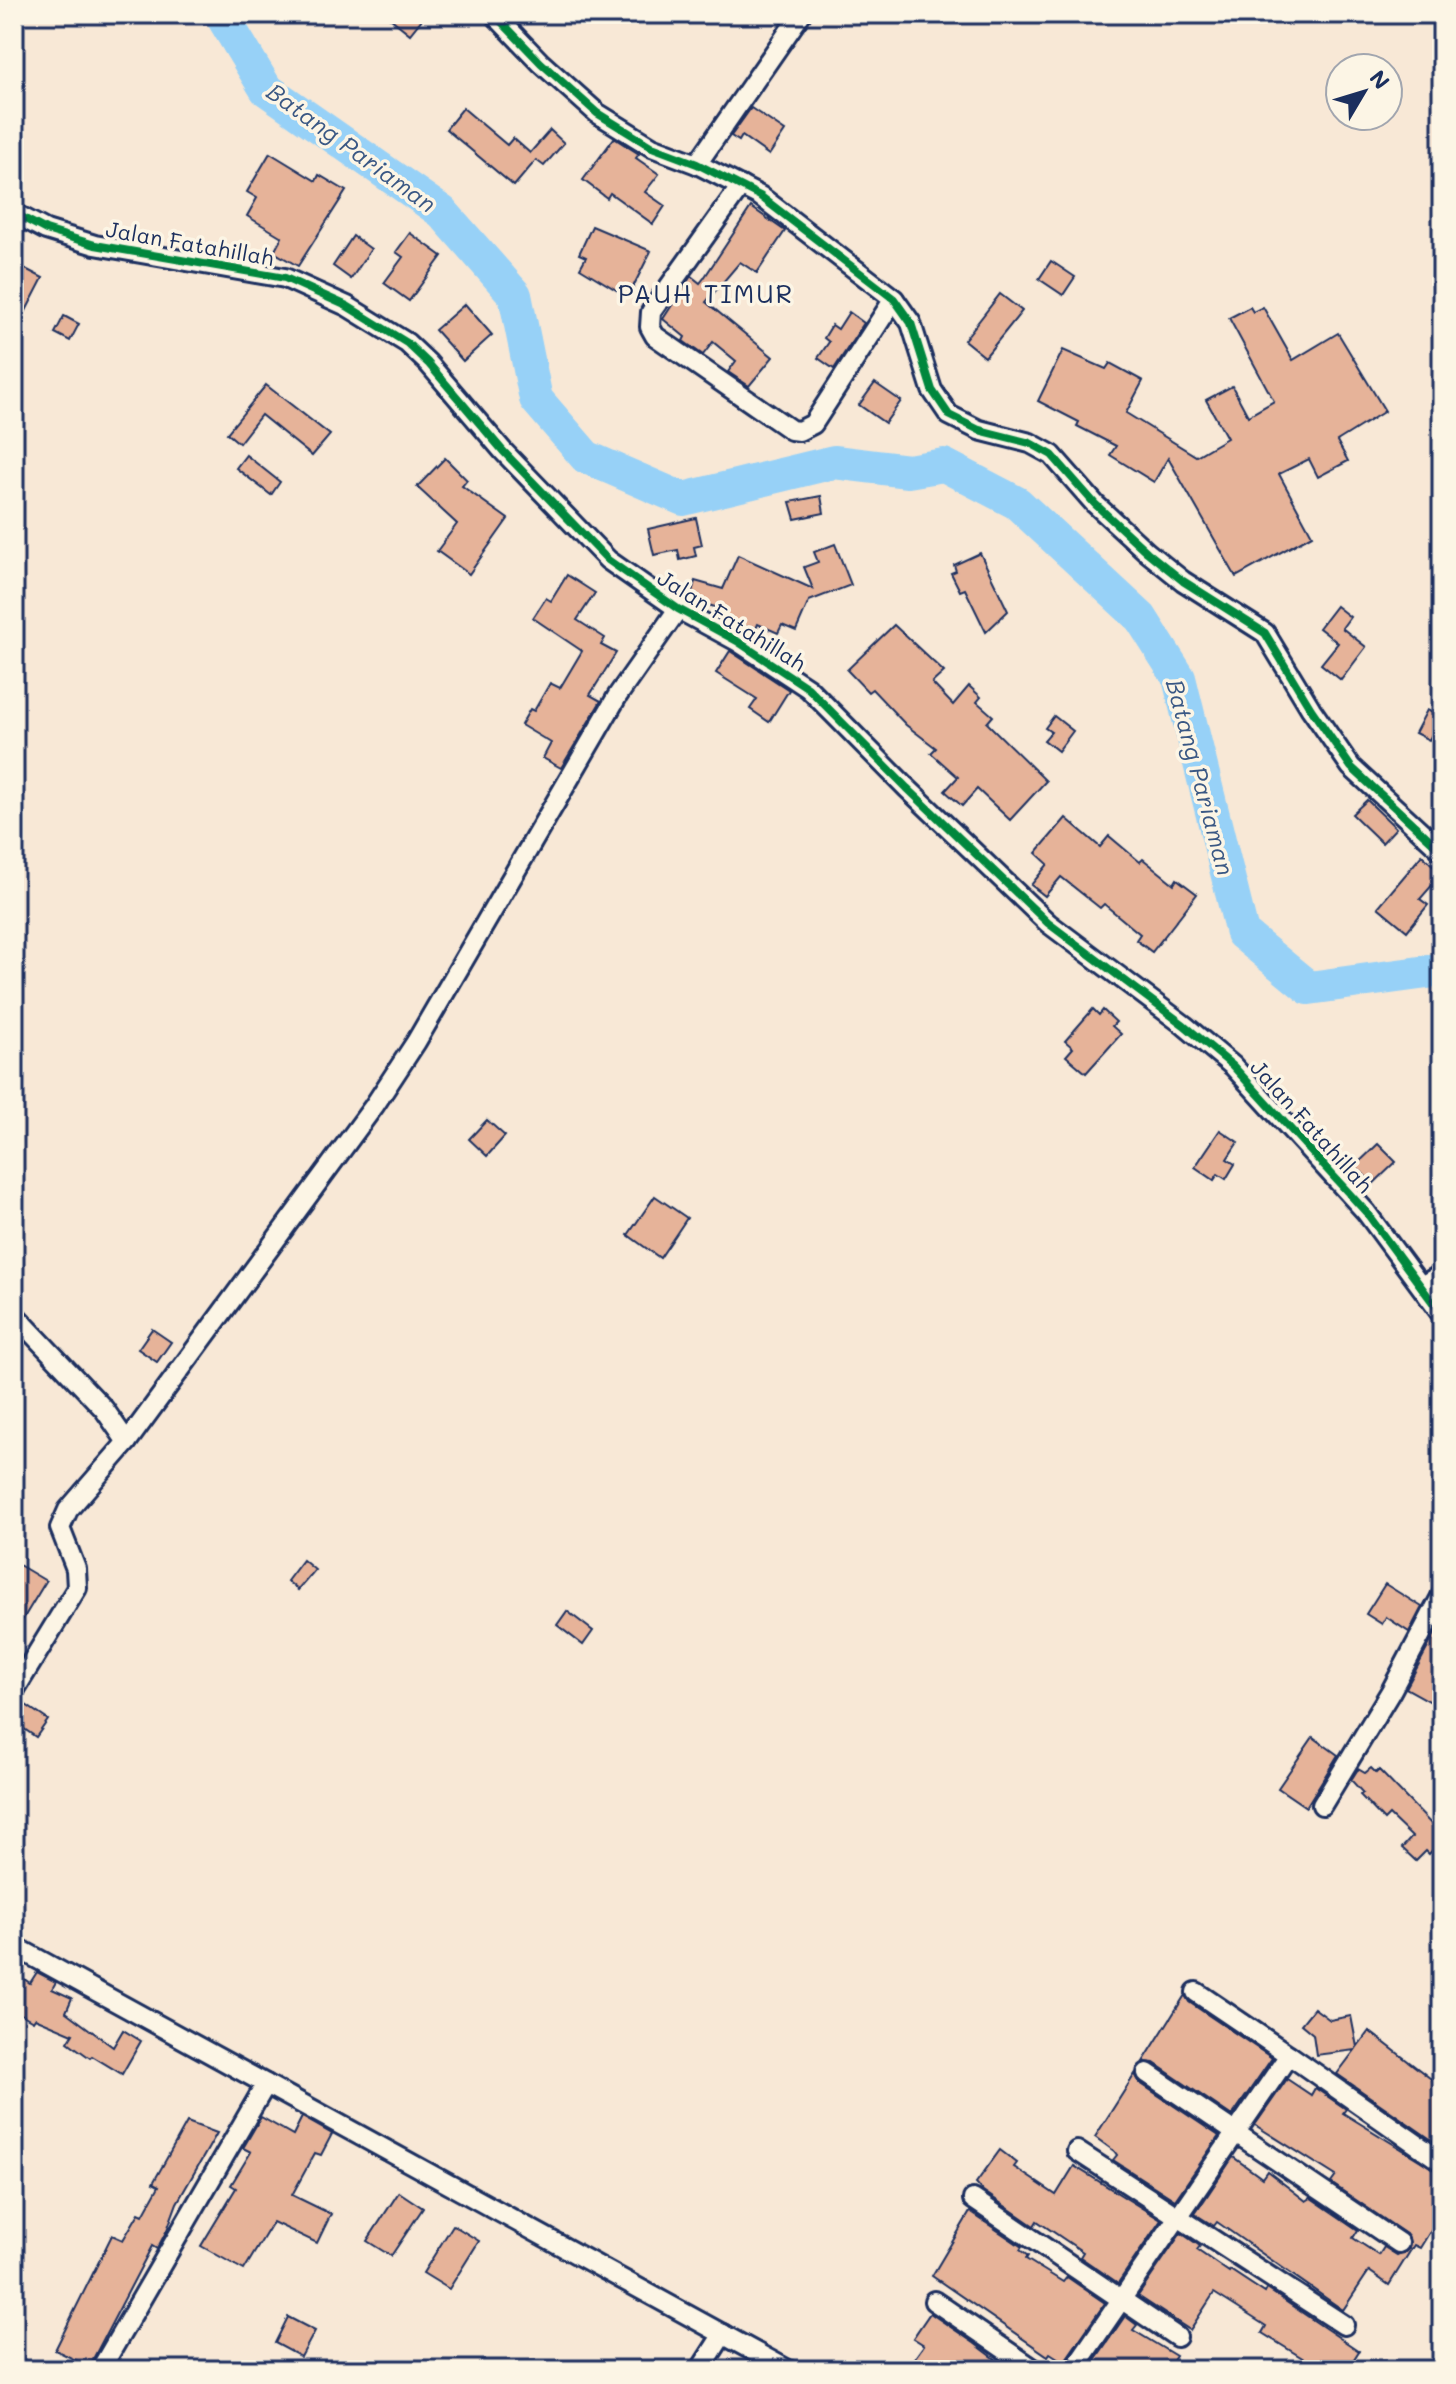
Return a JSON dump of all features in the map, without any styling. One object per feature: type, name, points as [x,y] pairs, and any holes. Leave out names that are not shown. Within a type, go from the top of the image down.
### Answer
[{"type":"street","points":[[494,14],[541,63],[597,113],[652,147],[697,164],[776,206],[894,299],[911,323],[932,390],[949,415],[979,430],[1030,443],[1052,455],[1095,504],[1147,552],[1183,581],[1265,633],[1351,767],[1442,851]]},
{"type":"street","points":[[697,164],[801,14]]},
{"type":"street","points":[[741,186],[651,312],[650,327],[655,336],[791,430],[799,431],[813,424],[894,299]]},
{"type":"street","name":"Jalan Fatahillah","points":[[14,213],[46,230],[95,245],[285,278],[370,318],[428,363],[503,451],[588,541],[626,574],[808,688],[1048,923],[1184,1025],[1233,1066],[1366,1212],[1423,1285],[1442,1315]]},
{"type":"street","points":[[14,1691],[77,1588],[79,1579],[61,1536],[61,1521],[127,1442],[374,1106],[416,1042],[618,695],[678,609]]},
{"type":"street","points":[[1423,1285],[1442,1274]]},
{"type":"street","points":[[14,1314],[104,1409],[127,1442]]},
{"type":"street","points":[[1322,1805],[1391,1691],[1442,1595]]},
{"type":"street","points":[[14,1946],[788,2370]]},
{"type":"street","points":[[1196,1992],[1442,2162]]},
{"type":"street","points":[[1073,2370],[1289,2055]]},
{"type":"street","points":[[1147,2073],[1399,2243]]},
{"type":"street","points":[[103,2365],[266,2084]]},
{"type":"street","points":[[1077,2151],[1344,2325]]},
{"type":"street","points":[[973,2199],[1177,2337]]},
{"type":"street","points":[[934,2301],[1035,2370]]},
{"type":"street","points":[[700,2370],[723,2334]]},
{"type":"building","points":[[385,14],[426,14],[410,34]]},
{"type":"building","points":[[463,108],[507,145],[513,138],[530,153],[550,130],[564,143],[544,166],[536,160],[514,186],[446,129]]},
{"type":"building","points":[[751,108],[785,131],[769,155],[742,136],[739,141],[731,136]]},
{"type":"building","points":[[614,138],[639,154],[636,158],[659,174],[645,192],[665,206],[653,224],[610,193],[607,198],[583,180]]},
{"type":"building","points":[[270,153],[316,181],[319,175],[346,191],[298,266],[274,252],[282,237],[247,216],[257,198],[247,192]]},
{"type":"building","points":[[751,207],[785,231],[757,273],[740,262],[706,302],[773,357],[749,386],[728,372],[736,361],[713,342],[703,355],[683,341],[685,337],[663,319],[691,276],[700,283],[704,278]]},
{"type":"building","points":[[592,226],[651,251],[628,297],[580,268],[586,257],[579,254]]},
{"type":"building","points":[[410,233],[442,256],[409,301],[384,283],[403,257],[396,252]]},
{"type":"building","points":[[353,236],[371,249],[351,279],[333,266]]},
{"type":"building","points":[[1051,261],[1075,277],[1063,295],[1039,279]]},
{"type":"building","points":[[14,263],[43,278],[14,334]]},
{"type":"building","points":[[1000,294],[1022,311],[985,357],[964,340]]},
{"type":"building","points":[[465,304],[492,335],[463,361],[435,330]]},
{"type":"building","points":[[1250,307],[1253,312],[1263,307],[1293,360],[1338,333],[1385,411],[1337,441],[1348,461],[1318,477],[1309,459],[1279,474],[1312,535],[1236,577],[1168,458],[1154,482],[1110,455],[1116,446],[1038,401],[1063,350],[1106,369],[1110,363],[1143,381],[1126,413],[1196,456],[1227,438],[1206,400],[1232,386],[1248,416],[1274,401],[1229,318]]},
{"type":"building","points":[[849,312],[864,323],[834,369],[818,358],[829,342],[824,338],[832,325],[838,329]]},
{"type":"building","points":[[64,316],[79,324],[70,341],[55,333]]},
{"type":"building","points":[[875,383],[901,401],[885,423],[859,405]]},
{"type":"building","points":[[266,385],[330,435],[312,456],[261,415],[239,443],[227,433]]},
{"type":"building","points":[[246,455],[280,482],[271,495],[236,468]]},
{"type":"building","points":[[445,458],[467,480],[462,486],[508,519],[469,574],[437,551],[457,524],[417,487]]},
{"type":"building","points":[[821,496],[824,513],[795,519],[790,502]]},
{"type":"building","points":[[696,518],[702,545],[694,547],[696,556],[680,560],[678,550],[654,555],[648,529]]},
{"type":"building","points":[[835,544],[851,585],[809,601],[796,631],[782,625],[778,633],[758,624],[755,631],[713,611],[715,607],[690,600],[695,581],[723,589],[738,555],[813,589],[804,567],[818,562],[814,552]]},
{"type":"building","points":[[980,553],[1008,611],[986,632],[965,589],[960,591],[951,573],[956,571],[954,565]]},
{"type":"building","points":[[567,575],[595,593],[577,620],[605,638],[601,645],[616,653],[590,695],[601,701],[561,768],[543,758],[551,743],[521,725],[530,709],[534,711],[550,683],[560,688],[582,651],[533,618],[546,598],[551,601]]},
{"type":"building","points":[[1336,606],[1350,617],[1342,628],[1366,647],[1341,680],[1321,664],[1338,643],[1319,628]]},
{"type":"building","points":[[894,625],[944,672],[932,683],[953,705],[969,686],[981,697],[977,702],[993,716],[987,723],[1046,781],[1010,820],[977,789],[962,806],[945,791],[958,777],[931,753],[936,748],[906,725],[872,689],[868,692],[847,670]]},
{"type":"building","points":[[730,651],[789,690],[769,722],[750,709],[757,699],[716,673]]},
{"type":"building","points":[[1427,710],[1441,717],[1429,740],[1415,733]]},
{"type":"building","points":[[1054,716],[1073,731],[1058,751],[1044,740],[1051,732],[1045,728]]},
{"type":"building","points":[[1367,800],[1396,828],[1382,843],[1352,814]]},
{"type":"building","points":[[1066,818],[1100,847],[1109,836],[1140,862],[1143,859],[1174,884],[1177,879],[1197,894],[1152,952],[1136,940],[1140,934],[1104,904],[1100,908],[1061,877],[1045,896],[1031,885],[1048,864],[1036,853]]},
{"type":"building","points":[[1422,855],[1442,874],[1420,899],[1428,905],[1407,931],[1378,907]]},
{"type":"building","points":[[1093,1009],[1099,1015],[1103,1010],[1116,1022],[1112,1026],[1121,1034],[1086,1073],[1066,1056],[1073,1048],[1065,1041]]},
{"type":"building","points":[[487,1120],[505,1136],[487,1156],[469,1139]]},
{"type":"building","points":[[1220,1130],[1238,1142],[1227,1159],[1235,1164],[1226,1179],[1218,1174],[1214,1180],[1195,1167]]},
{"type":"building","points":[[1378,1144],[1396,1162],[1373,1184],[1355,1166]]},
{"type":"building","points":[[655,1196],[687,1218],[660,1258],[628,1235]]},
{"type":"building","points":[[152,1329],[171,1342],[157,1362],[138,1349]]},
{"type":"building","points":[[303,1560],[315,1570],[298,1590],[287,1581]]},
{"type":"building","points":[[14,1562],[46,1581],[14,1634]]},
{"type":"building","points":[[1385,1584],[1422,1607],[1409,1632],[1386,1617],[1382,1624],[1366,1614]]},
{"type":"building","points":[[567,1611],[593,1631],[583,1645],[557,1625]]},
{"type":"building","points":[[1442,1621],[1442,1708],[1406,1688]]},
{"type":"building","points":[[20,1701],[48,1720],[36,1737],[14,1722],[14,1710]]},
{"type":"building","points":[[1313,1737],[1338,1755],[1306,1807],[1278,1788]]},
{"type":"building","points":[[1371,1768],[1376,1773],[1379,1770],[1440,1833],[1436,1838],[1440,1842],[1429,1854],[1426,1851],[1416,1861],[1402,1848],[1412,1837],[1389,1815],[1384,1820],[1360,1795],[1363,1793],[1351,1780],[1358,1769],[1365,1773]]},
{"type":"building","points":[[14,1972],[30,1983],[37,1972],[56,1982],[52,1989],[72,1998],[66,2012],[113,2047],[123,2030],[141,2041],[122,2074],[92,2056],[90,2058],[68,2042],[73,2034],[35,2018],[33,2021],[14,2010]]},
{"type":"building","points":[[1185,1995],[1189,2002],[1272,2058],[1232,2116],[1154,2063],[1143,2062]]},
{"type":"building","points":[[1314,2008],[1330,2020],[1351,2016],[1357,2047],[1369,2031],[1435,2082],[1442,2091],[1442,2147],[1337,2074],[1355,2050],[1316,2055],[1313,2034],[1301,2024]]},
{"type":"building","points":[[1135,2074],[1140,2083],[1219,2136],[1175,2200],[1113,2160],[1117,2155],[1114,2151],[1095,2137]]},
{"type":"building","points":[[1287,2079],[1311,2095],[1315,2088],[1346,2109],[1343,2113],[1442,2174],[1442,2212],[1420,2248],[1414,2245],[1389,2285],[1369,2271],[1343,2310],[1217,2222],[1214,2226],[1195,2214],[1233,2157],[1262,2178],[1267,2171],[1306,2201],[1311,2198],[1358,2230],[1353,2238],[1379,2255],[1384,2247],[1397,2255],[1409,2249],[1406,2234],[1331,2183],[1336,2176],[1255,2125]]},
{"type":"building","points":[[261,2117],[293,2135],[302,2117],[332,2134],[321,2155],[315,2153],[292,2195],[331,2214],[317,2243],[273,2222],[244,2270],[201,2246],[236,2188],[231,2185],[251,2152],[243,2148]]},
{"type":"building","points":[[187,2122],[217,2133],[177,2203],[157,2249],[152,2246],[93,2359],[92,2368],[55,2350],[112,2235],[123,2240],[139,2213],[143,2215],[159,2186],[153,2183]]},
{"type":"building","points":[[1000,2150],[1017,2163],[1014,2167],[1056,2195],[1074,2166],[1161,2220],[1118,2283],[1080,2257],[1083,2252],[1037,2221],[1034,2226],[983,2191],[976,2183]]},
{"type":"building","points":[[399,2192],[423,2208],[391,2256],[367,2241]]},
{"type":"building","points":[[970,2212],[1022,2247],[1020,2250],[1028,2256],[1026,2259],[1063,2282],[1067,2277],[1105,2303],[1064,2362],[1050,2353],[1048,2356],[932,2276]]},
{"type":"building","points":[[453,2225],[479,2241],[449,2289],[423,2273]]},
{"type":"building","points":[[1181,2233],[1200,2246],[1197,2250],[1229,2272],[1265,2293],[1267,2289],[1359,2351],[1347,2370],[1322,2370],[1262,2333],[1266,2326],[1214,2293],[1190,2330],[1138,2296]]},
{"type":"building","points":[[930,2313],[1010,2370],[906,2370],[924,2345],[913,2338]]},
{"type":"building","points":[[1125,2316],[1137,2325],[1133,2330],[1176,2356],[1167,2370],[1088,2370]]},
{"type":"building","points":[[288,2317],[315,2331],[301,2357],[275,2343]]},
{"type":"waterway","name":"Batang Pariaman","points":[[221,14],[266,89],[442,212],[515,295],[536,399],[586,457],[683,499],[834,462],[908,471],[944,465],[1017,503],[1141,618],[1179,678],[1242,933],[1309,988],[1442,970]]},
{"type":"cycle path","points":[[494,14],[541,63],[597,113],[652,147],[697,164],[760,196],[894,299],[911,323],[932,390],[949,415],[979,430],[1030,443],[1052,455],[1095,504],[1147,552],[1183,581],[1265,633],[1351,767],[1442,851]]},
{"type":"cycle path","points":[[14,213],[46,230],[95,245],[285,278],[347,306],[407,343],[428,363],[503,451],[608,560],[678,609],[737,641],[808,688],[1048,923],[1184,1025],[1233,1066],[1366,1212],[1442,1315]]},
{"type":"district","name":"PAUH TIMUR","points":[[706,293]]}]
